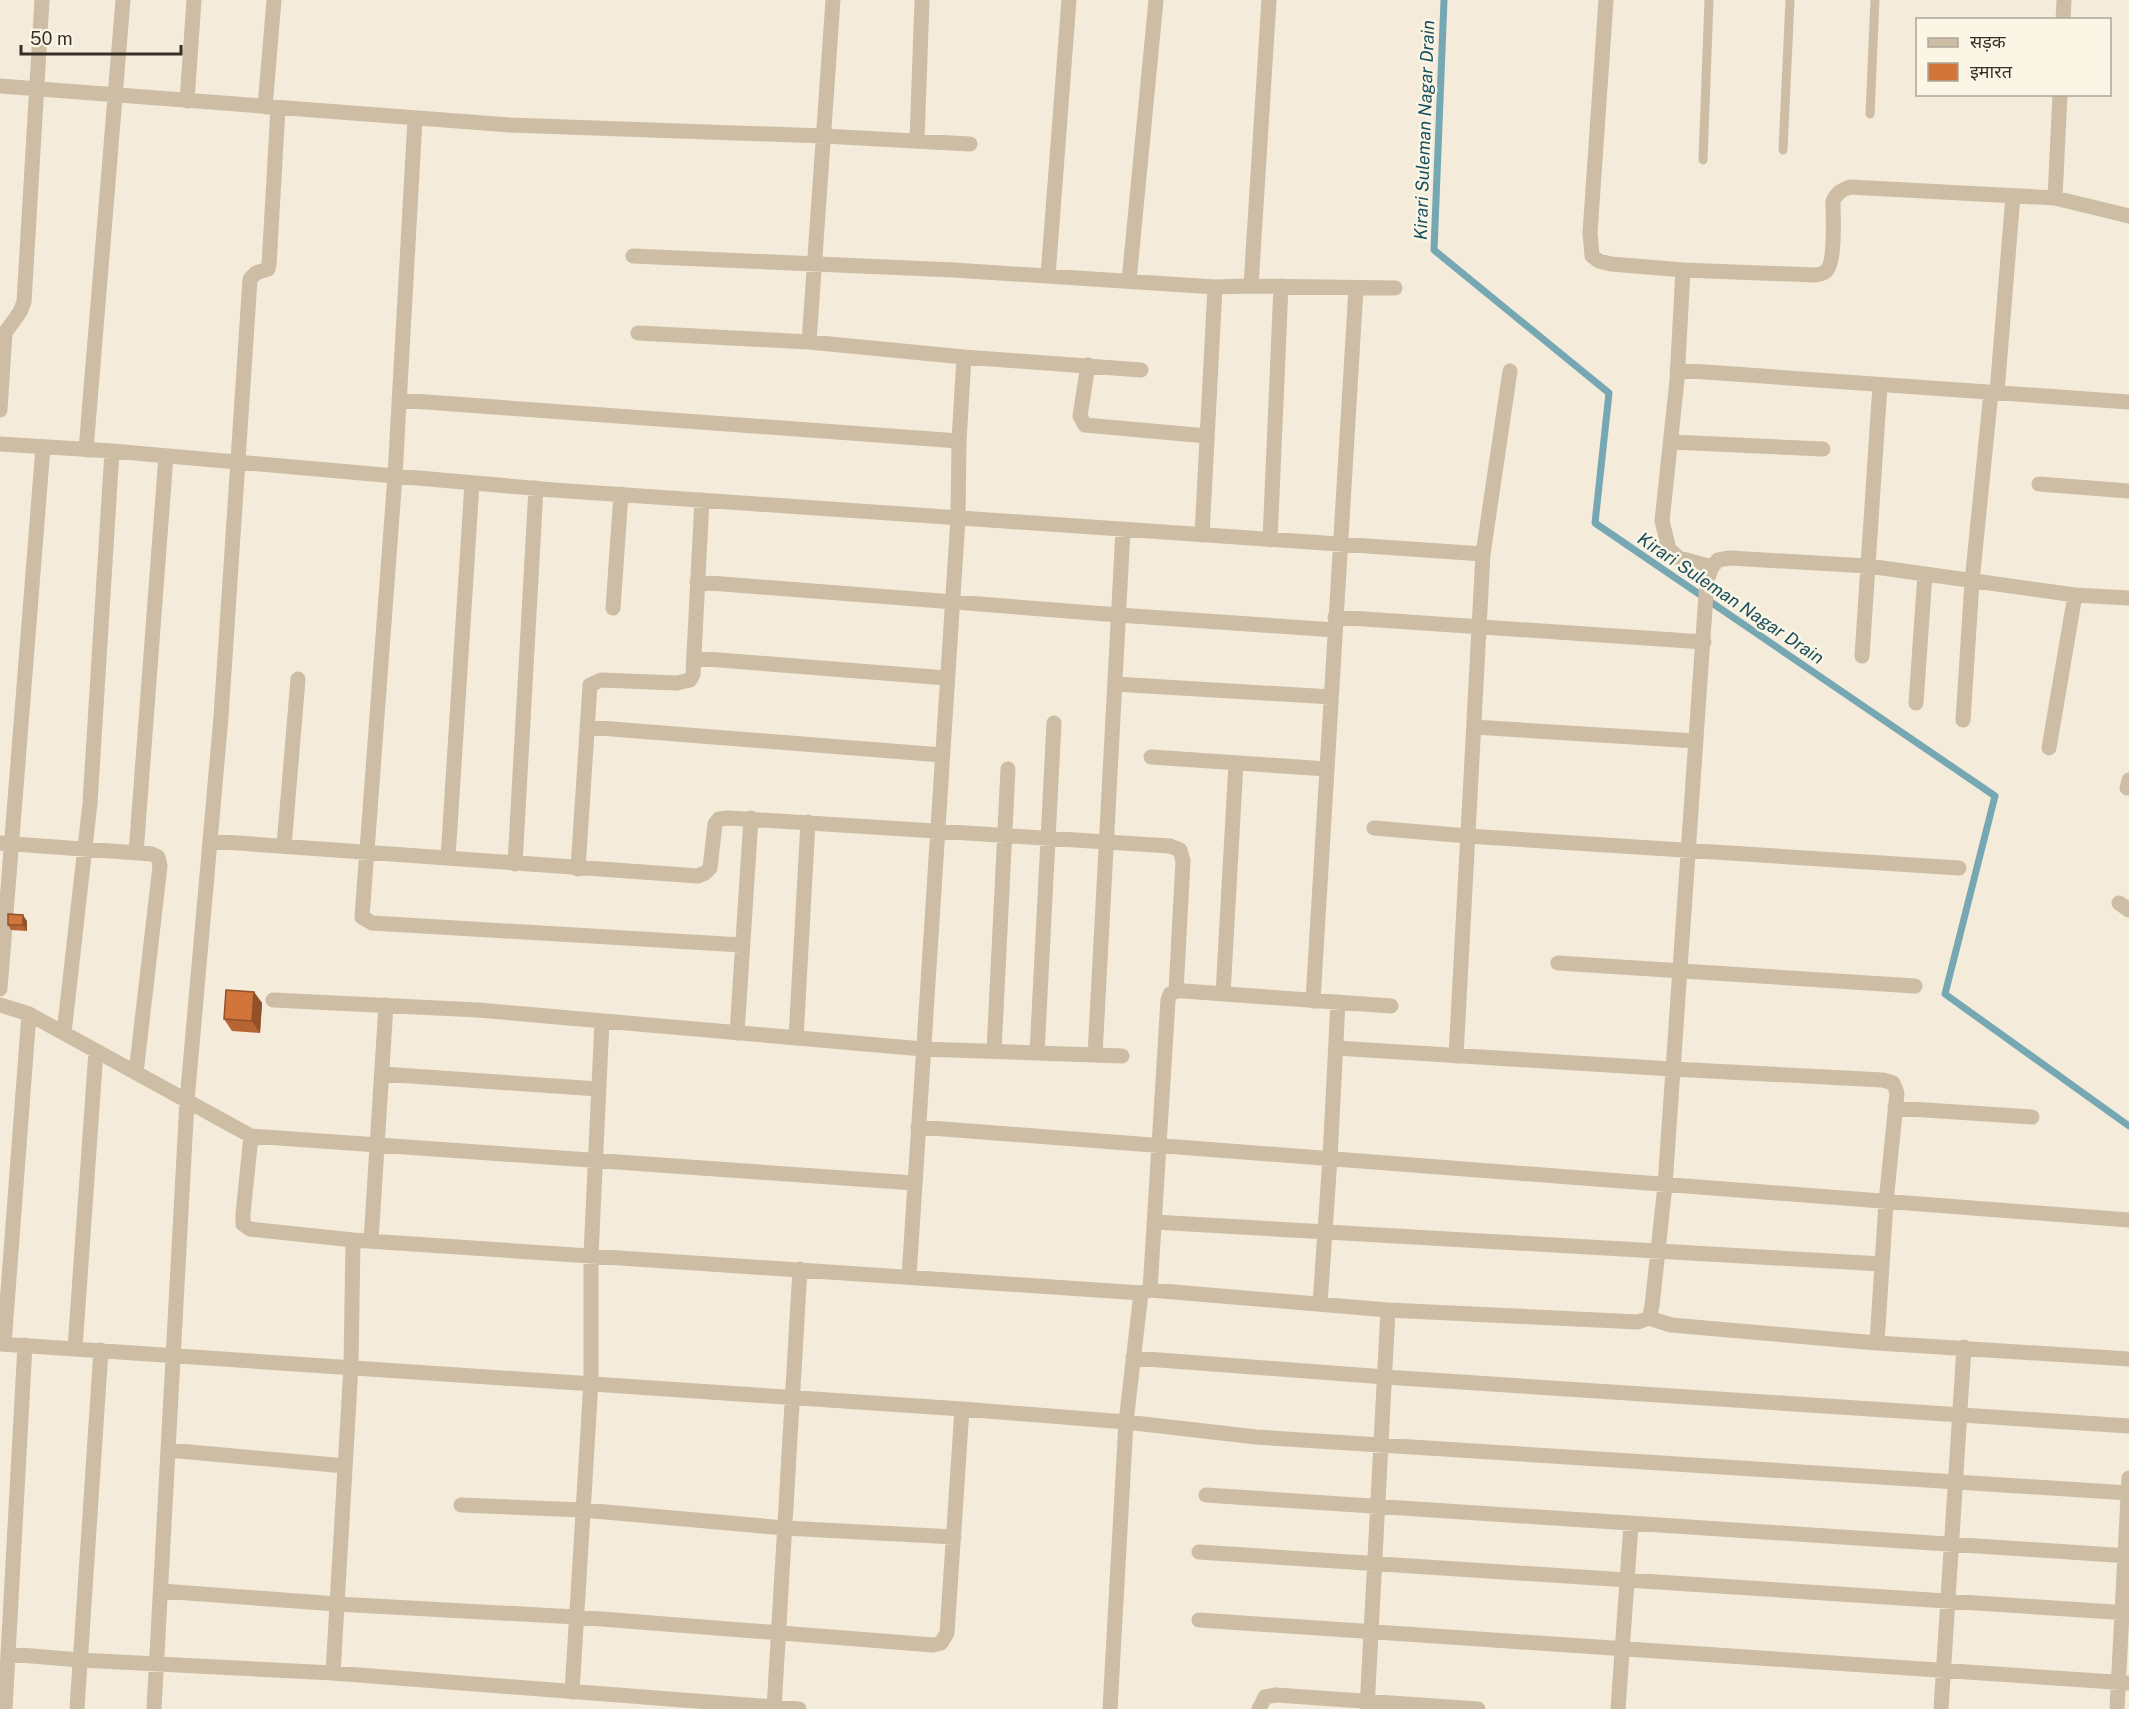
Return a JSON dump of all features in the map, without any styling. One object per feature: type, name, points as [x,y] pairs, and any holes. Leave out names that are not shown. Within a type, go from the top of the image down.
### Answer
[{"type":"street","points":[[0,410],[5,333],[20,312],[24,302],[42,0]]},
{"type":"street","points":[[86,450],[123,0]]},
{"type":"street","points":[[187,101],[194,0]]},
{"type":"street","points":[[154,1709],[188,1101],[210,842],[250,279],[256,273],[268,269],[269,265],[274,0]]},
{"type":"street","points":[[809,342],[833,0]]},
{"type":"street","points":[[917,141],[922,0]]},
{"type":"street","points":[[1048,276],[1069,0]]},
{"type":"street","points":[[1129,281],[1156,0]]},
{"type":"street","points":[[1251,286],[1269,0]]},
{"type":"street","points":[[1606,0],[1590,234],[1592,256],[1599,261],[1683,270],[1816,275],[1825,273],[1830,267],[1832,255],[1833,201],[1837,194],[1850,187],[2055,198],[2129,216]]},
{"type":"street","points":[[2063,18],[2064,0]]},
{"type":"street","points":[[0,86],[510,126],[824,136],[970,144]]},
{"type":"street","points":[[2055,198],[2060,96]]},
{"type":"street","points":[[415,119],[395,476],[362,917],[372,923],[742,945]]},
{"type":"street","points":[[1963,720],[1972,582],[1994,392],[2013,196]]},
{"type":"street","points":[[633,256],[1215,286],[1395,288]]},
{"type":"street","points":[[1683,270],[1672,442],[1662,521],[1669,549],[1679,558],[1710,574]]},
{"type":"street","points":[[1202,535],[1215,286]]},
{"type":"street","points":[[1270,540],[1281,286]]},
{"type":"street","points":[[1313,1000],[1356,288]]},
{"type":"street","points":[[638,333],[809,342],[964,357],[1141,370]]},
{"type":"street","points":[[909,1277],[958,518],[959,441],[964,357]]},
{"type":"street","points":[[1088,365],[1080,416],[1085,424],[1207,436]]},
{"type":"street","points":[[1677,370],[2129,402]]},
{"type":"street","points":[[1456,1056],[1483,554],[1510,371]]},
{"type":"street","points":[[1862,656],[1880,384]]},
{"type":"street","points":[[399,400],[959,441]]},
{"type":"street","points":[[1672,442],[1824,449]]},
{"type":"street","points":[[0,444],[112,451],[536,488],[1483,554]]},
{"type":"street","points":[[0,989],[6,843],[44,447]]},
{"type":"street","points":[[64,1033],[90,804],[112,451]]},
{"type":"street","points":[[136,853],[166,456]]},
{"type":"street","points":[[448,858],[472,483]]},
{"type":"street","points":[[2039,484],[2129,491]]},
{"type":"street","points":[[515,864],[536,488]]},
{"type":"street","points":[[613,608],[621,494]]},
{"type":"street","points":[[578,869],[590,685],[595,681],[684,683],[690,680],[693,674],[702,500]]},
{"type":"street","points":[[1095,1055],[1123,530]]},
{"type":"street","points":[[1649,1318],[1665,1185],[1704,625],[1710,574],[1718,560],[1730,558],[1868,566],[2075,596],[2129,598]]},
{"type":"street","points":[[1916,703],[1925,574]]},
{"type":"street","points":[[697,582],[1119,615],[1479,627],[1704,642]]},
{"type":"street","points":[[2049,748],[2075,596]]},
{"type":"street","points":[[694,658],[947,678]]},
{"type":"street","points":[[284,846],[298,679]]},
{"type":"street","points":[[1115,684],[1331,697]]},
{"type":"street","points":[[1037,1053],[1054,723]]},
{"type":"street","points":[[587,727],[942,755]]},
{"type":"street","points":[[1474,727],[1696,741]]},
{"type":"street","points":[[1151,757],[1327,769]]},
{"type":"street","points":[[1223,994],[1236,763]]},
{"type":"street","points":[[994,1051],[1008,769]]},
{"type":"street","points":[[210,842],[698,876],[710,868],[716,824],[719,819],[751,818],[1170,846],[1180,850],[1183,861],[1176,991]]},
{"type":"street","points":[[737,1033],[751,818]]},
{"type":"street","points":[[796,1038],[808,822]]},
{"type":"street","points":[[1374,828],[1959,868]]},
{"type":"street","points":[[6,843],[152,854],[158,857],[160,866],[136,1073]]},
{"type":"street","points":[[1558,963],[1915,986]]},
{"type":"street","points":[[1110,1709],[1126,1422],[1133,1358],[1154,1222],[1170,994],[1176,991],[1391,1006]]},
{"type":"street","points":[[273,1000],[478,1010],[922,1049],[1122,1056]]},
{"type":"street","points":[[1320,1304],[1338,1002]]},
{"type":"street","points":[[0,1005],[29,1014],[251,1136],[914,1183]]},
{"type":"street","points":[[371,1241],[386,1005]]},
{"type":"street","points":[[29,1014],[2,1344],[792,1396],[1126,1422],[1256,1437],[1955,1483],[2129,1488],[2124,1683],[2117,1709]]},
{"type":"street","points":[[572,1692],[591,1382],[591,1255],[602,1021]]},
{"type":"street","points":[[1336,1048],[1884,1080],[1893,1083],[1897,1093],[1886,1202],[1877,1342]]},
{"type":"street","points":[[75,1348],[96,1051]]},
{"type":"street","points":[[382,1074],[598,1089]]},
{"type":"street","points":[[1895,1108],[2032,1117]]},
{"type":"street","points":[[918,1127],[2129,1220]]},
{"type":"street","points":[[251,1136],[243,1214],[243,1224],[250,1229],[353,1240],[1145,1291],[1388,1310],[1638,1322],[1649,1318],[1671,1324],[1877,1342],[2129,1359]]},
{"type":"street","points":[[1154,1222],[1882,1264]]},
{"type":"street","points":[[333,1673],[351,1366],[353,1240]]},
{"type":"street","points":[[774,1708],[800,1269]]},
{"type":"street","points":[[1367,1705],[1388,1310]]},
{"type":"street","points":[[3,1704],[8,1654],[25,1345]]},
{"type":"street","points":[[1941,1709],[1964,1347]]},
{"type":"street","points":[[77,1709],[100,1350]]},
{"type":"street","points":[[1133,1358],[2129,1426]]},
{"type":"street","points":[[161,1591],[338,1604],[576,1617],[933,1645],[941,1643],[947,1633],[962,1409]]},
{"type":"street","points":[[168,1450],[345,1466]]},
{"type":"street","points":[[1206,1495],[2126,1556]]},
{"type":"street","points":[[461,1505],[583,1510],[785,1528],[954,1537]]},
{"type":"street","points":[[1618,1709],[1631,1524]]},
{"type":"street","points":[[1199,1552],[2125,1613]]},
{"type":"street","points":[[1199,1620],[2124,1683]]},
{"type":"street","points":[[8,1654],[333,1673],[799,1709]]},
{"type":"street","points":[[1259,1709],[1265,1697],[1275,1695],[1367,1705],[1478,1709]]},
{"type":"lane","points":[[1703,160],[1709,0]]},
{"type":"lane","points":[[1783,150],[1790,0]]},
{"type":"lane","points":[[1870,114],[1875,0]]},
{"type":"building","points":[[8,914],[23,915],[23,925],[8,925]]},
{"type":"building","points":[[226,990],[254,992],[252,1021],[224,1019]]},
{"type":"waterway","name":"Kirari Suleman Nagar Drain","points":[[1444,0],[1434,250],[1609,393],[1595,523],[1995,796],[1945,994],[2129,1126]]}]
